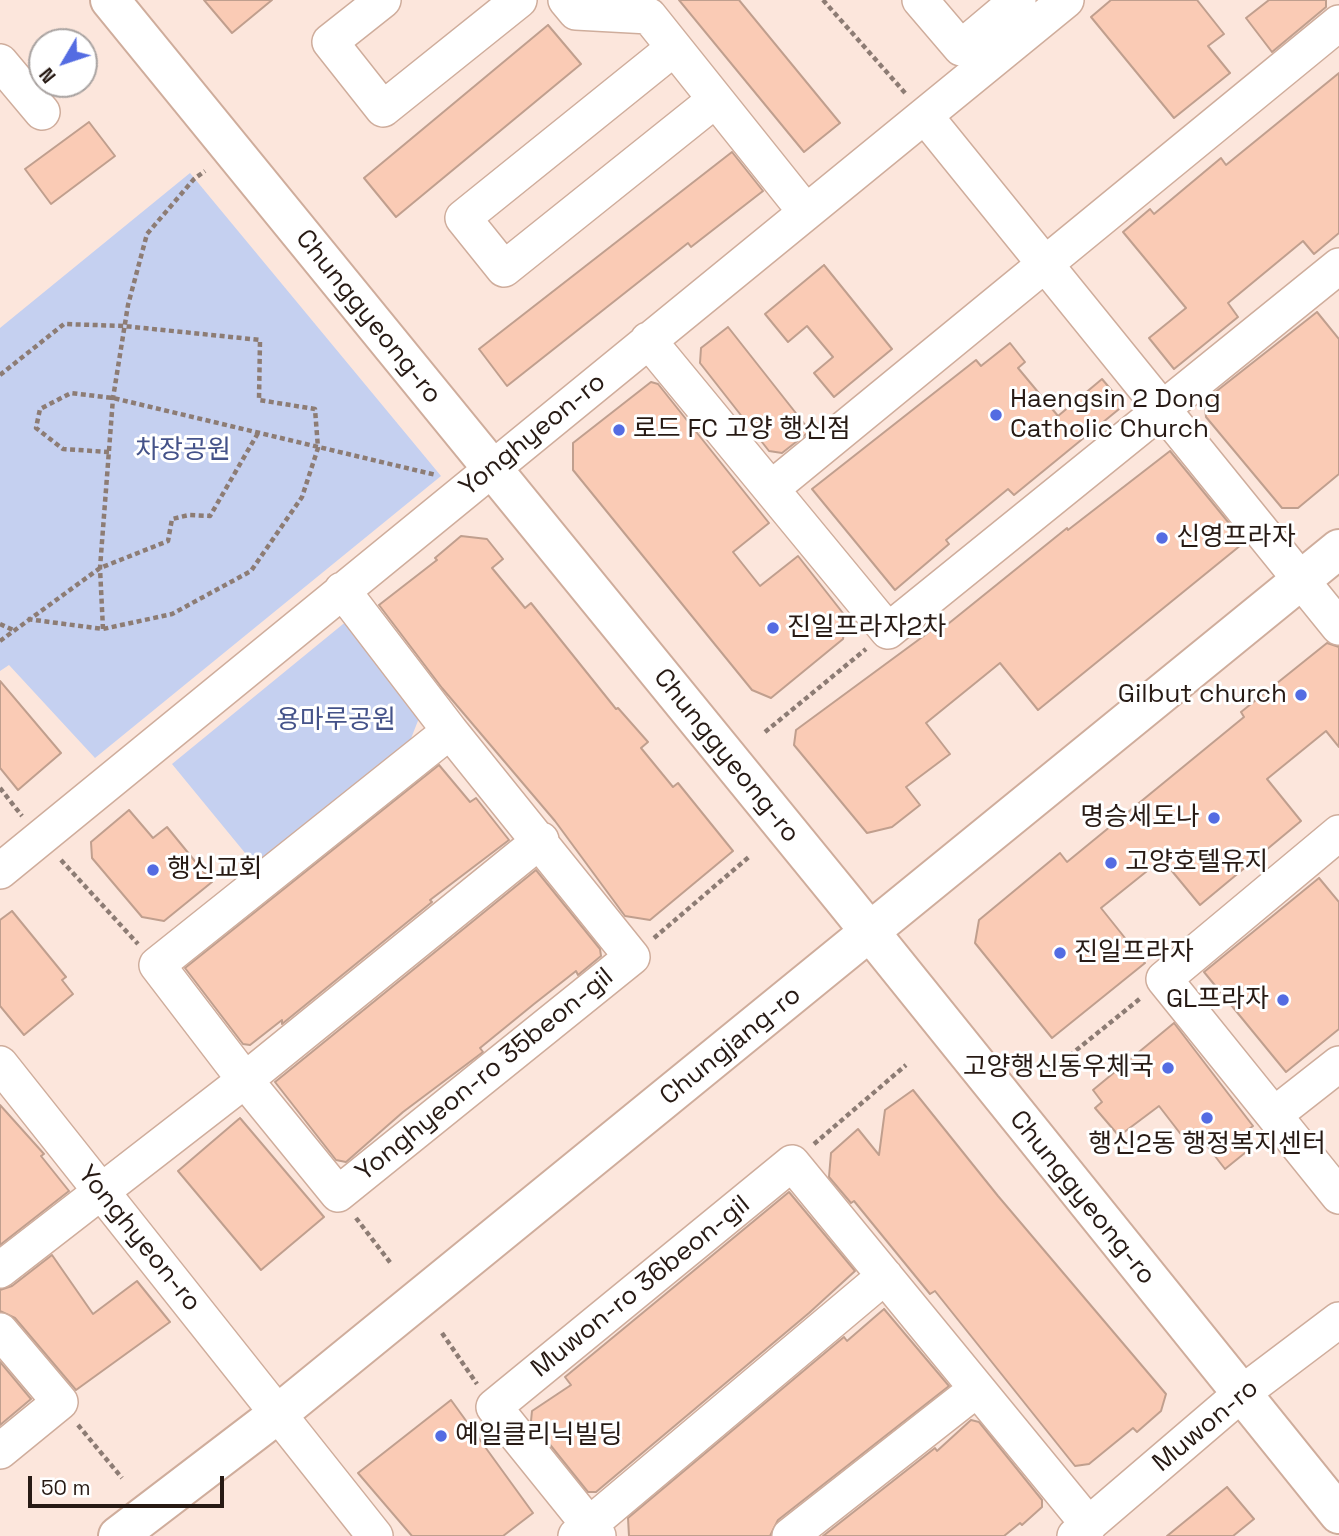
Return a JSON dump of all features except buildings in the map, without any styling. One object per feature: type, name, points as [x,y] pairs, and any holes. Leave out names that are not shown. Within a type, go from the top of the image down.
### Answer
[{"type":"main road","name":"Chunggyeong-ro","points":[[110,0],[869,931],[1339,1514]]},
{"type":"main road","name":"Chungjang-ro","points":[[118,1536],[279,1413],[1339,549]]},
{"type":"street","points":[[383,0],[330,42],[383,109],[519,0]]},
{"type":"street","points":[[566,0],[576,12],[651,8],[674,48],[805,211]]},
{"type":"street","points":[[920,0],[961,48],[1018,0]]},
{"type":"street","name":"Yonghyeon-ro","points":[[0,871],[805,211],[920,109],[1066,0]]},
{"type":"street","points":[[772,488],[1339,23]]},
{"type":"street","points":[[674,48],[463,218],[504,269],[715,100]]},
{"type":"street","points":[[0,62],[42,112]]},
{"type":"street","points":[[920,109],[1339,627]]},
{"type":"street","points":[[648,340],[888,631],[1339,266]]},
{"type":"street","name":"Yonghyeon-ro 35beon-gil","points":[[157,965],[245,1080],[338,1194],[632,957],[541,840],[450,731],[342,590]]},
{"type":"street","points":[[157,965],[450,731]]},
{"type":"street","points":[[1339,833],[1164,979],[1339,1196]]},
{"type":"street","points":[[0,1270],[245,1080],[541,840]]},
{"type":"street","points":[[1274,1115],[1339,1064]]},
{"type":"street","name":"Yonghyeon-ro","points":[[0,1065],[279,1413]]},
{"type":"street","points":[[792,1163],[977,1389],[1082,1530]]},
{"type":"street","name":"Muwon-ro 36beon-gil","points":[[494,1407],[792,1163]]},
{"type":"street","points":[[494,1407],[588,1532],[885,1276]]},
{"type":"street","name":"Muwon-ro","points":[[1082,1530],[1241,1394],[1339,1320]]},
{"type":"street","points":[[0,1331],[60,1402],[0,1451]]},
{"type":"street","points":[[790,1536],[977,1389]]},
{"type":"street","points":[[279,1413],[375,1536]]},
{"type":"path","points":[[823,0],[920,109]]},
{"type":"path","points":[[103,629],[100,568],[113,398],[124,326],[146,234],[194,179],[205,171]]},
{"type":"path","points":[[0,375],[64,324],[124,326],[260,340],[259,400],[315,410],[318,448],[302,497],[251,570],[172,614],[103,629],[27,619]]},
{"type":"path","points":[[109,452],[63,449],[36,428],[40,409],[71,394],[113,398],[441,477]]},
{"type":"path","points":[[0,641],[100,568],[168,541],[172,519],[189,515],[209,516],[258,433]]},
{"type":"path","points":[[0,624],[13,630]]},
{"type":"path","points":[[765,732],[888,631]]},
{"type":"path","points":[[0,788],[25,819]]},
{"type":"path","points":[[54,853],[157,965]]},
{"type":"path","points":[[632,957],[750,856]]},
{"type":"path","points":[[1043,1077],[1164,979]]},
{"type":"path","points":[[792,1163],[906,1065]]},
{"type":"path","points":[[338,1194],[392,1265]]},
{"type":"path","points":[[442,1333],[494,1407]]},
{"type":"path","points":[[60,1402],[122,1478]]},
{"type":"green space","name":"차장공원","points":[[190,173],[441,476],[95,758],[9,665],[0,671],[0,328]]},
{"type":"green space","name":"용마루공원","points":[[348,620],[421,713],[403,759],[259,870],[172,764]]},
{"type":"place","name":"Haengsin 2 Dong Catholic Church","points":[[996,415]]},
{"type":"place","name":"로드 FC 고양 행신점","points":[[619,430]]},
{"type":"place","name":"신영프라자","points":[[1162,538]]},
{"type":"place","name":"진일프라자2차","points":[[773,628]]},
{"type":"place","name":"Gilbut church","points":[[1301,695]]},
{"type":"place","name":"명승세도나","points":[[1214,818]]},
{"type":"place","name":"고양호텔유지","points":[[1111,863]]},
{"type":"place","name":"행신교회","points":[[153,870]]},
{"type":"place","name":"진일프라자","points":[[1060,953]]},
{"type":"place","name":"GL프라자","points":[[1283,1000]]},
{"type":"place","name":"고양행신동우체국","points":[[1168,1068]]},
{"type":"place","name":"행신2동 행정복지센터","points":[[1207,1118]]},
{"type":"place","name":"예일클리닉빌딩","points":[[441,1436]]}]
